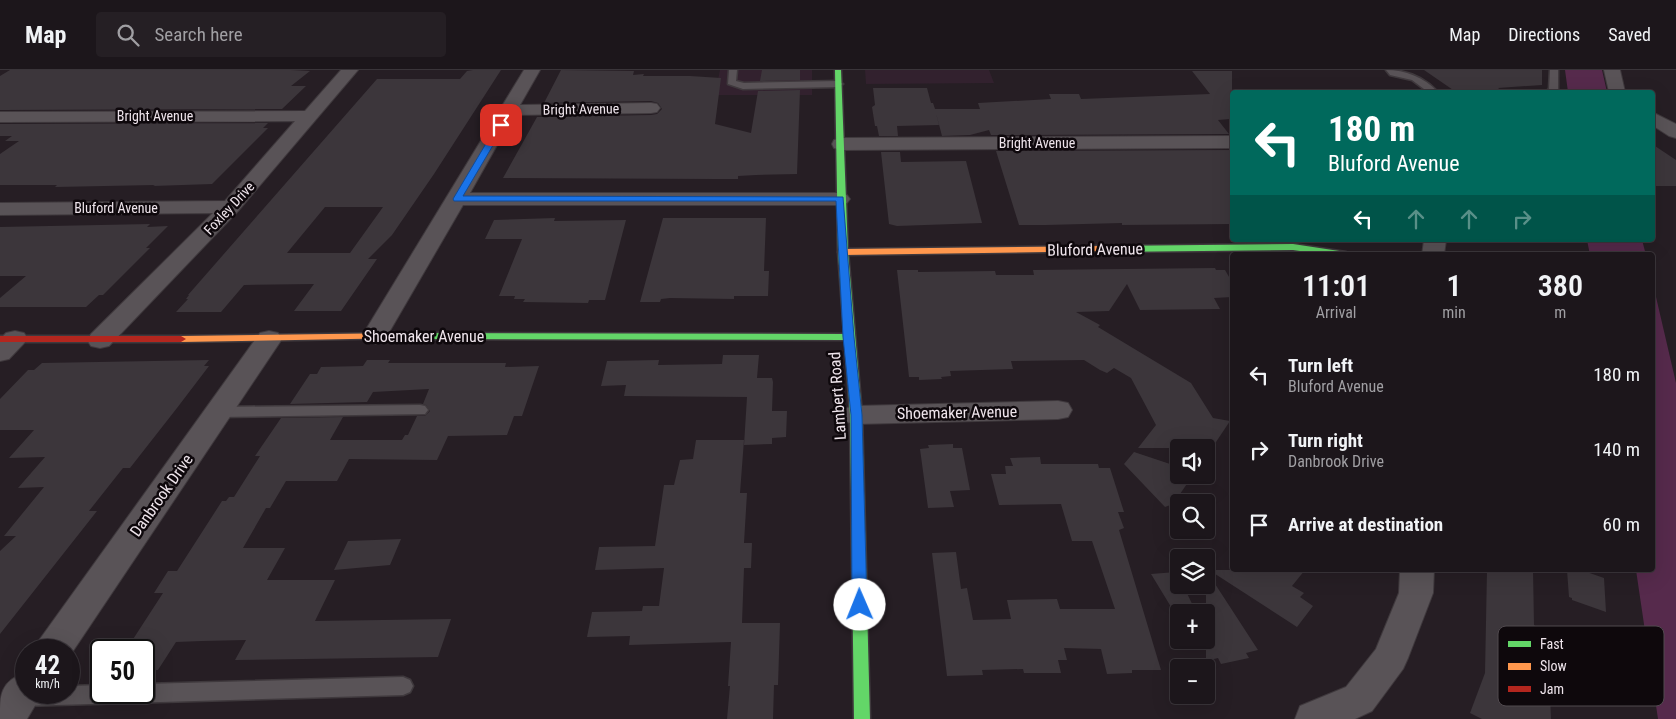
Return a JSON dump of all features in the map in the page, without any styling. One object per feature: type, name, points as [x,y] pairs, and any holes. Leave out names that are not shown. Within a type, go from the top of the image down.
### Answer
[{"type":"street","name":"Foxley Drive","points":[[100,340],[231,207],[350,70]]},
{"type":"street","points":[[375,336],[532,70]]},
{"type":"street","name":"Lambert Road","points":[[838,70],[841,144],[840,199],[848,337],[856,415],[862,719]]},
{"type":"street","points":[[1612,70],[1617,90]]},
{"type":"street","name":"Bright Avenue","points":[[510,110],[651,108]]},
{"type":"street","name":"Bright Avenue","points":[[0,117],[310,116]]},
{"type":"street","points":[[1655,119],[1676,132]]},
{"type":"street","name":"Bright Avenue","points":[[841,144],[1230,142]]},
{"type":"street","points":[[457,199],[840,199]]},
{"type":"street","name":"Bluford Avenue","points":[[0,208],[231,207]]},
{"type":"street","name":"Bluford Avenue","points":[[843,252],[1293,247],[1326,252]]},
{"type":"street","name":"Shoemaker Avenue","points":[[5,343],[375,336],[848,337]]},
{"type":"street","name":"Danbrook Drive","points":[[61,639],[269,339]]},
{"type":"street","name":"Shoemaker Avenue","points":[[856,415],[1058,410]]},
{"type":"street","points":[[1314,719],[1359,699],[1390,658],[1416,593],[1416,572]]},
{"type":"lane","points":[[733,70],[731,82],[737,85],[838,84]]},
{"type":"lane","points":[[1390,70],[1393,73],[1415,78],[1430,90]]},
{"type":"lane","points":[[1554,70],[1554,90]]},
{"type":"lane","points":[[218,412],[420,410]]},
{"type":"lane","points":[[80,699],[403,686]]},
{"type":"shaded area","points":[[720,70],[812,70],[812,95],[715,95]]},
{"type":"shaded area","points":[[865,70],[989,70],[994,83],[866,84]]},
{"type":"shaded area","points":[[1565,70],[1602,70],[1607,90],[1568,90]]},
{"type":"shaded area","points":[[1587,242],[1643,242],[1645,252],[1589,252]]},
{"type":"shaded area","points":[[1655,293],[1676,383],[1676,719],[1658,719],[1656,706],[1664,706],[1664,626],[1644,626],[1636,572],[1655,572]]},
{"type":"building","points":[[10,70],[310,71],[291,86],[306,86],[282,109],[0,110],[0,76]]},
{"type":"building","points":[[501,70],[392,235],[368,259],[377,259],[341,311],[294,311],[314,284],[244,285],[221,312],[176,312],[188,299],[186,299],[188,295],[377,79],[460,79],[467,71]],"holes":[[[325,207],[383,207],[350,253],[287,253]]]},
{"type":"building","points":[[561,70],[634,71],[633,75],[644,74],[643,76],[721,78],[715,124],[751,133],[758,91],[800,90],[797,174],[738,176],[738,179],[503,178],[537,117],[651,115],[657,114],[662,109],[658,103],[651,101],[544,103]]},
{"type":"building","points":[[762,70],[800,70],[800,80],[760,81]]},
{"type":"building","points":[[1424,70],[1542,70],[1542,85],[1498,88],[1501,90],[1453,90]]},
{"type":"building","points":[[1192,71],[1232,71],[1230,119],[1218,120],[1229,134],[991,135],[989,130],[970,135],[942,136],[936,113],[939,125],[897,126],[898,136],[879,136],[877,126],[875,126],[872,107],[875,105],[873,88],[927,88],[931,103],[933,103],[935,109],[980,109],[978,103],[1051,99],[1049,94],[1079,94],[1081,99],[1210,94]]},
{"type":"building","points":[[268,123],[263,128],[268,128],[212,184],[55,187],[57,185],[0,185],[0,154],[19,141],[5,141],[12,136],[0,136],[0,124]]},
{"type":"building","points":[[1655,146],[1676,160],[1676,186],[1655,186]]},
{"type":"building","points":[[1230,150],[1230,224],[1122,225],[1122,223],[1019,225],[996,151]]},
{"type":"building","points":[[881,152],[900,152],[901,162],[966,161],[982,223],[897,226],[889,224]]},
{"type":"building","points":[[555,218],[554,221],[626,220],[605,300],[589,300],[588,303],[523,302],[525,299],[514,299],[515,296],[499,296],[522,239],[485,239],[494,220]]},
{"type":"building","points":[[663,218],[766,218],[764,271],[769,271],[768,296],[734,296],[734,299],[670,298],[661,299],[660,302],[640,302]]},
{"type":"building","points":[[150,224],[147,227],[168,226],[146,248],[150,248],[103,295],[99,295],[86,307],[0,307],[0,298],[26,276],[0,276],[0,227]]},
{"type":"building","points":[[1215,268],[1216,270],[1225,270],[1230,279],[1230,297],[1214,298],[1220,309],[1140,310],[1127,284],[1109,311],[1076,312],[1100,325],[1098,327],[1191,383],[1213,418],[1230,421],[1215,444],[1215,439],[1170,439],[1170,448],[1138,448],[1156,425],[1131,378],[1114,368],[1107,373],[1084,360],[1011,361],[1013,369],[950,371],[951,376],[941,377],[942,379],[919,380],[919,377],[909,377],[897,270],[918,270],[918,272],[995,271],[996,275],[1034,275],[1033,270]]},
{"type":"building","points":[[723,355],[759,355],[757,378],[772,378],[772,411],[787,411],[786,437],[772,438],[772,444],[744,445],[747,397],[624,396],[626,385],[601,386],[607,361],[659,360],[658,365],[722,364]]},
{"type":"building","points":[[209,360],[204,366],[209,366],[130,468],[123,468],[89,511],[97,511],[0,634],[0,551],[16,536],[4,536],[44,487],[18,488],[45,457],[9,458],[34,430],[0,430],[0,399],[28,370],[34,370],[42,363]]},
{"type":"building","points":[[367,360],[390,360],[388,363],[506,363],[505,367],[539,366],[522,416],[514,416],[507,435],[448,436],[437,460],[349,459],[337,481],[286,481],[270,508],[266,508],[243,548],[285,548],[267,580],[335,580],[315,621],[451,619],[438,657],[235,660],[246,640],[176,642],[158,670],[155,670],[155,639],[133,639],[163,593],[154,593],[168,571],[177,571],[222,501],[226,501],[229,497],[234,497],[260,456],[255,456],[281,418],[343,417],[330,440],[402,440],[405,435],[408,435],[417,416],[425,416],[430,411],[423,404],[429,389],[373,392],[367,402],[290,404],[310,374],[317,374],[321,367],[363,366]]},
{"type":"building","points":[[696,440],[744,440],[740,493],[747,493],[744,543],[752,543],[751,568],[744,568],[742,623],[780,623],[778,685],[774,685],[773,719],[727,719],[731,642],[629,645],[630,636],[587,637],[592,612],[642,611],[643,606],[659,606],[664,568],[595,570],[599,547],[655,546],[664,485],[674,485],[680,460],[693,459]]},
{"type":"building","points":[[953,444],[953,448],[962,448],[970,490],[950,491],[954,507],[928,508],[920,449],[929,448],[928,445]]},
{"type":"building","points":[[1134,452],[1170,464],[1170,484],[1187,484],[1180,494],[1170,494],[1170,505],[1165,507],[1124,464]]},
{"type":"building","points":[[1040,457],[1041,464],[1098,464],[1099,468],[1110,468],[1124,512],[1118,512],[1124,528],[1119,530],[1161,670],[1132,670],[1132,673],[1107,674],[1101,649],[1064,648],[1067,660],[1058,660],[1061,673],[1024,673],[1023,669],[982,670],[983,675],[947,676],[932,553],[956,552],[961,589],[967,588],[973,620],[1011,619],[1007,600],[1057,599],[1060,609],[1115,609],[1092,541],[1072,541],[1061,504],[999,505],[991,474],[1006,474],[1005,466],[1013,466],[1010,458]]},
{"type":"building","points":[[401,539],[390,565],[334,570],[348,541]]},
{"type":"building","points":[[1215,570],[1230,570],[1230,572],[1303,572],[1292,586],[1304,593],[1300,597],[1313,606],[1297,627],[1215,574]]},
{"type":"building","points":[[1170,572],[1170,594],[1187,594],[1192,604],[1170,605],[1151,574]]},
{"type":"building","points":[[1487,572],[1533,572],[1535,626],[1498,626],[1498,706],[1550,706],[1551,719],[1482,719],[1470,713],[1485,673]]},
{"type":"building","points":[[1567,572],[1587,572],[1604,578],[1606,612],[1572,600],[1569,597]]},
{"type":"building","points":[[1215,584],[1258,650],[1246,653],[1249,658],[1221,664],[1218,658],[1206,659],[1206,649],[1215,649],[1215,604],[1206,604],[1206,594],[1215,594]]},
{"type":"traffic: fast","points":[[838,70],[843,252],[856,415],[862,719]]},
{"type":"traffic: fast","points":[[1108,249],[1293,247],[1326,252]]},
{"type":"traffic: fast","points":[[402,336],[848,337]]},
{"type":"traffic: slow","points":[[843,252],[1108,249]]},
{"type":"traffic: slow","points":[[181,339],[402,336]]},
{"type":"traffic: jam","points":[[0,339],[181,339]]},
{"type":"route","points":[[501,125],[457,199],[840,199],[848,337],[856,415],[860,605]]}]
